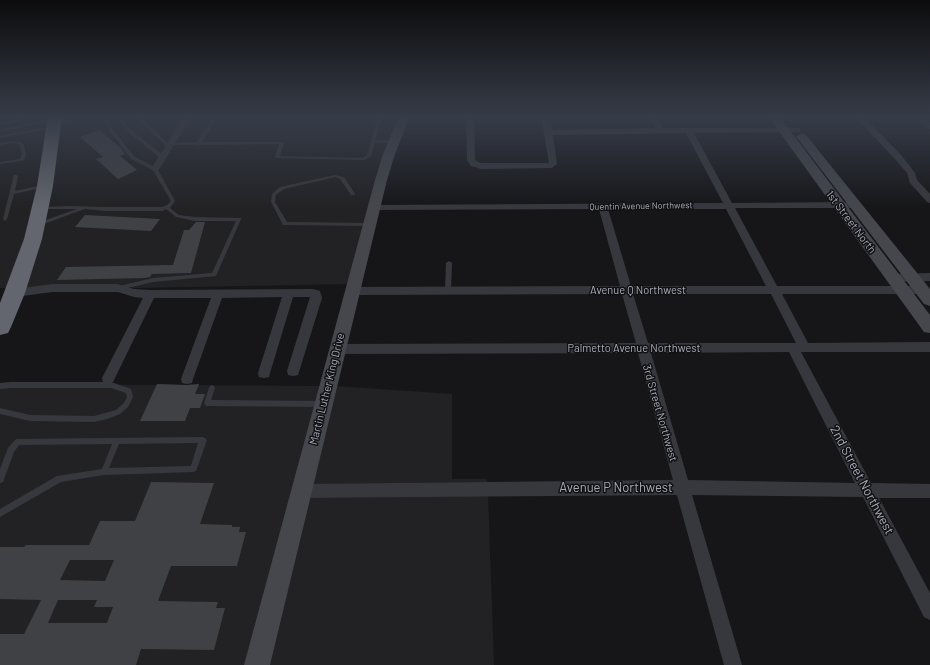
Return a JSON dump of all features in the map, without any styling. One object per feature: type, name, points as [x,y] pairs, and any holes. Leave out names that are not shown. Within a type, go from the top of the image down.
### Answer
[{"type":"highway","points":[[0,327],[25,266],[39,215],[50,147]]},
{"type":"main road","name":"Martin Luther King Drive","points":[[257,665],[369,225],[386,163],[392,147]]},
{"type":"main road","name":"1st Street North","points":[[801,147],[839,204],[930,327]]},
{"type":"main road","name":"1st Street North","points":[[805,147],[856,205],[926,295]]},
{"type":"street","points":[[155,168],[168,147]]},
{"type":"street","points":[[471,147],[471,160],[475,164],[492,166],[551,165],[554,161],[551,147]]},
{"type":"street","name":"2nd Street Northwest","points":[[698,147],[774,290],[799,348],[868,491],[930,611]]},
{"type":"street","points":[[888,147],[911,173],[913,181],[918,188],[930,200]]},
{"type":"street","name":"Quentin Avenue Northwest","points":[[374,207],[856,205]]},
{"type":"street","name":"3rd Street Northwest","points":[[602,207],[733,665]]},
{"type":"street","points":[[898,284],[913,277],[930,277]]},
{"type":"street","name":"Avenue Q Northwest","points":[[353,291],[774,290],[898,284],[926,295]]},
{"type":"street","points":[[15,293],[52,288],[119,288],[134,293],[150,294],[313,293],[316,294],[316,298],[293,371]]},
{"type":"street","points":[[264,374],[289,293]]},
{"type":"street","points":[[108,378],[150,294]]},
{"type":"street","points":[[188,379],[218,294]]},
{"type":"street","name":"Palmetto Avenue Northwest","points":[[337,349],[930,347]]},
{"type":"street","name":"Avenue P Northwest","points":[[301,491],[612,487],[930,491]]},
{"type":"lane","points":[[0,163],[22,160],[24,154],[22,147]]},
{"type":"lane","points":[[39,215],[86,207],[105,209],[163,209],[166,207],[172,201],[155,168],[133,158],[124,147]]},
{"type":"lane","points":[[150,147],[162,157]]},
{"type":"lane","points":[[281,147],[277,157],[364,159],[369,156],[371,147]]},
{"type":"lane","points":[[6,219],[16,176]]},
{"type":"lane","points":[[353,194],[342,178],[335,176],[282,188],[274,195],[273,202],[285,224],[369,225]]},
{"type":"lane","points":[[12,193],[45,186]]},
{"type":"lane","points":[[39,215],[86,207]]},
{"type":"lane","points":[[119,288],[153,280],[214,275],[239,219],[195,219],[178,216],[166,207]]},
{"type":"lane","points":[[448,290],[449,263]]},
{"type":"lane","points":[[0,386],[111,385],[129,391],[130,397],[126,405],[118,412],[107,416],[94,418],[30,418],[0,410]]},
{"type":"lane","points":[[212,388],[207,403],[324,404]]},
{"type":"lane","points":[[0,479],[11,450],[17,442],[203,440],[192,469],[104,472],[60,479],[0,513]]},
{"type":"lane","points":[[104,472],[117,441]]},
{"type":"shaded area","points":[[0,147],[47,147],[44,167],[12,288],[0,288]]},
{"type":"shaded area","points":[[52,147],[165,147],[150,171],[157,171],[172,147],[392,147],[350,284],[133,288],[120,284],[55,284],[22,288]]},
{"type":"shaded area","points":[[0,384],[323,386],[249,665],[0,665]]},
{"type":"shaded area","points":[[334,386],[452,394],[452,479],[487,479],[487,482],[310,484]]},
{"type":"shaded area","points":[[488,496],[494,665],[265,665],[306,498]]},
{"type":"building","points":[[92,147],[120,147],[125,154],[120,156],[137,170],[118,179],[96,159],[103,157]]},
{"type":"building","points":[[85,215],[160,219],[151,231],[75,227]]},
{"type":"building","points":[[196,222],[205,222],[191,273],[152,274],[150,277],[145,278],[57,280],[66,267],[173,265],[184,230],[189,230]]},
{"type":"building","points":[[157,384],[199,384],[195,394],[205,394],[200,408],[190,408],[185,421],[140,421]]},
{"type":"building","points":[[151,482],[214,483],[200,524],[232,525],[232,527],[240,527],[239,532],[246,532],[237,566],[171,566],[158,601],[218,602],[216,608],[225,608],[214,650],[141,649],[136,665],[0,665],[0,634],[24,634],[41,600],[0,599],[0,547],[24,547],[26,545],[89,545],[100,521],[135,521]],"holes":[[[70,560],[114,560],[105,581],[60,580]],[[58,600],[97,600],[94,607],[113,607],[107,623],[48,623]]]}]
